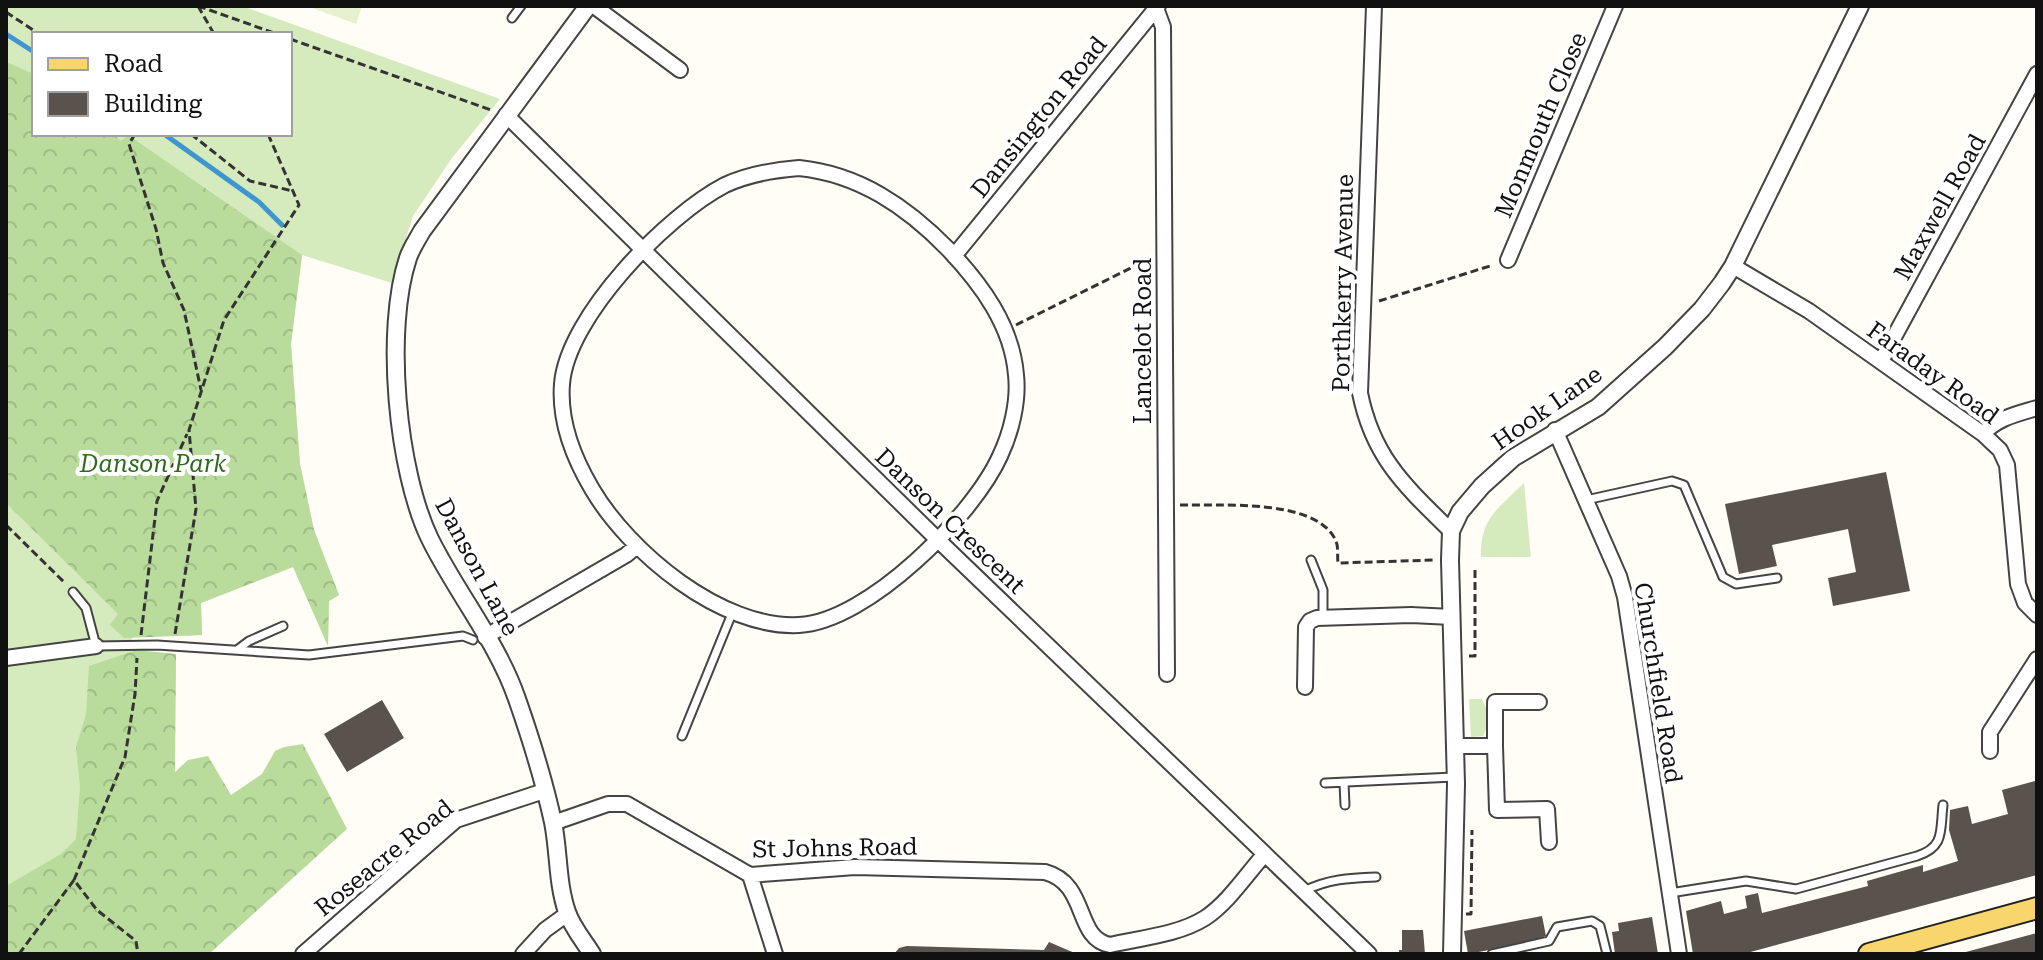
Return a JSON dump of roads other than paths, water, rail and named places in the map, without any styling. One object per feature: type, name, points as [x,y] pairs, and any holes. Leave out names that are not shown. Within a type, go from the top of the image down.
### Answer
[{"type":"main road","points":[[1869,954],[2037,908]]},
{"type":"street","points":[[591,6],[680,70]]},
{"type":"street","name":"Danson Lane","points":[[591,6],[506,115],[422,231],[409,256],[398,315],[400,420],[405,461],[417,510],[475,638],[504,669],[517,699],[553,823],[567,914],[592,954]]},
{"type":"street","name":"Porthkerry Avenue","points":[[1374,6],[1360,393],[1377,445],[1400,481],[1451,531]]},
{"type":"street","name":"Monmouth Close","points":[[1508,260],[1615,6]]},
{"type":"street","name":"Hook Lane","points":[[1451,531],[1460,512],[1482,486],[1513,458],[1555,430],[1598,407],[1702,309],[1733,266],[1860,6]]},
{"type":"street","name":"Dansington Road","points":[[954,256],[1157,7]]},
{"type":"street","name":"Lancelot Road","points":[[1157,7],[1163,27],[1167,674]]},
{"type":"street","name":"Maxwell Road","points":[[1881,361],[2037,74]]},
{"type":"street","name":"Danson Crescent","points":[[506,115],[938,540],[1369,954]]},
{"type":"street","points":[[799,168],[824,171],[881,195],[906,210],[954,256],[993,306],[1013,353],[1017,378],[1010,428],[1000,457],[984,483],[938,540],[884,586],[830,618],[797,625],[765,621],[733,611],[686,587],[637,546],[608,514],[581,469],[565,427],[562,380],[569,354],[583,328],[610,288],[642,250],[697,201],[728,184],[767,171],[799,168]]},
{"type":"street","name":"Faraday Road","points":[[1733,266],[1778,290],[1983,434],[2000,450],[2007,465],[2018,584],[2025,603],[2037,615]]},
{"type":"street","points":[[1983,434],[1991,425],[2006,417],[2037,408]]},
{"type":"street","name":"Churchfield Road","points":[[1555,430],[1619,576],[1625,597],[1679,954]]},
{"type":"street","points":[[1451,531],[1456,777],[1452,954]]},
{"type":"street","points":[[475,638],[637,546]]},
{"type":"street","points":[[1305,687],[1306,627],[1310,621],[1323,617],[1452,617]]},
{"type":"street","points":[[6,658],[96,646]]},
{"type":"street","points":[[1990,751],[1990,732],[2037,659]]},
{"type":"street","points":[[1539,702],[1495,702],[1497,810],[1547,809],[1549,842]]},
{"type":"street","points":[[1455,746],[1495,746]]},
{"type":"street","name":"Roseacre Road","points":[[303,954],[456,820],[544,791]]},
{"type":"street","name":"St Johns Road","points":[[553,823],[608,804],[627,804],[750,875],[855,867],[1045,872],[1056,875],[1072,890],[1091,936],[1099,943],[1110,945],[1190,925],[1205,918],[1217,909],[1264,855]]},
{"type":"street","points":[[750,875],[775,954]]},
{"type":"street","points":[[523,954],[545,930],[567,914]]},
{"type":"lane","points":[[512,18],[521,6]]},
{"type":"lane","points":[[1586,500],[1672,481],[1684,485],[1723,577],[1736,584],[1777,578]]},
{"type":"lane","points":[[1311,560],[1323,590],[1323,617]]},
{"type":"lane","points":[[73,592],[86,608],[96,646],[173,646],[297,655],[475,638]]},
{"type":"lane","points":[[682,736],[733,611]]},
{"type":"lane","points":[[237,650],[249,641],[283,626]]},
{"type":"lane","points":[[1325,783],[1456,777]]},
{"type":"lane","points":[[1344,783],[1345,805]]},
{"type":"lane","points":[[1669,893],[1746,881],[1796,889],[1917,856],[1931,851],[1938,844],[1943,805]]},
{"type":"lane","points":[[1304,891],[1337,878],[1376,877]]},
{"type":"lane","points":[[1492,954],[1549,941],[1557,927],[1592,921],[1600,926],[1607,954]]},
{"type":"waterway","points":[[6,34],[32,51]]},
{"type":"waterway","points":[[167,136],[259,202],[282,225]]},
{"type":"park label","name":"Danson Park","points":[[153,464]]}]
